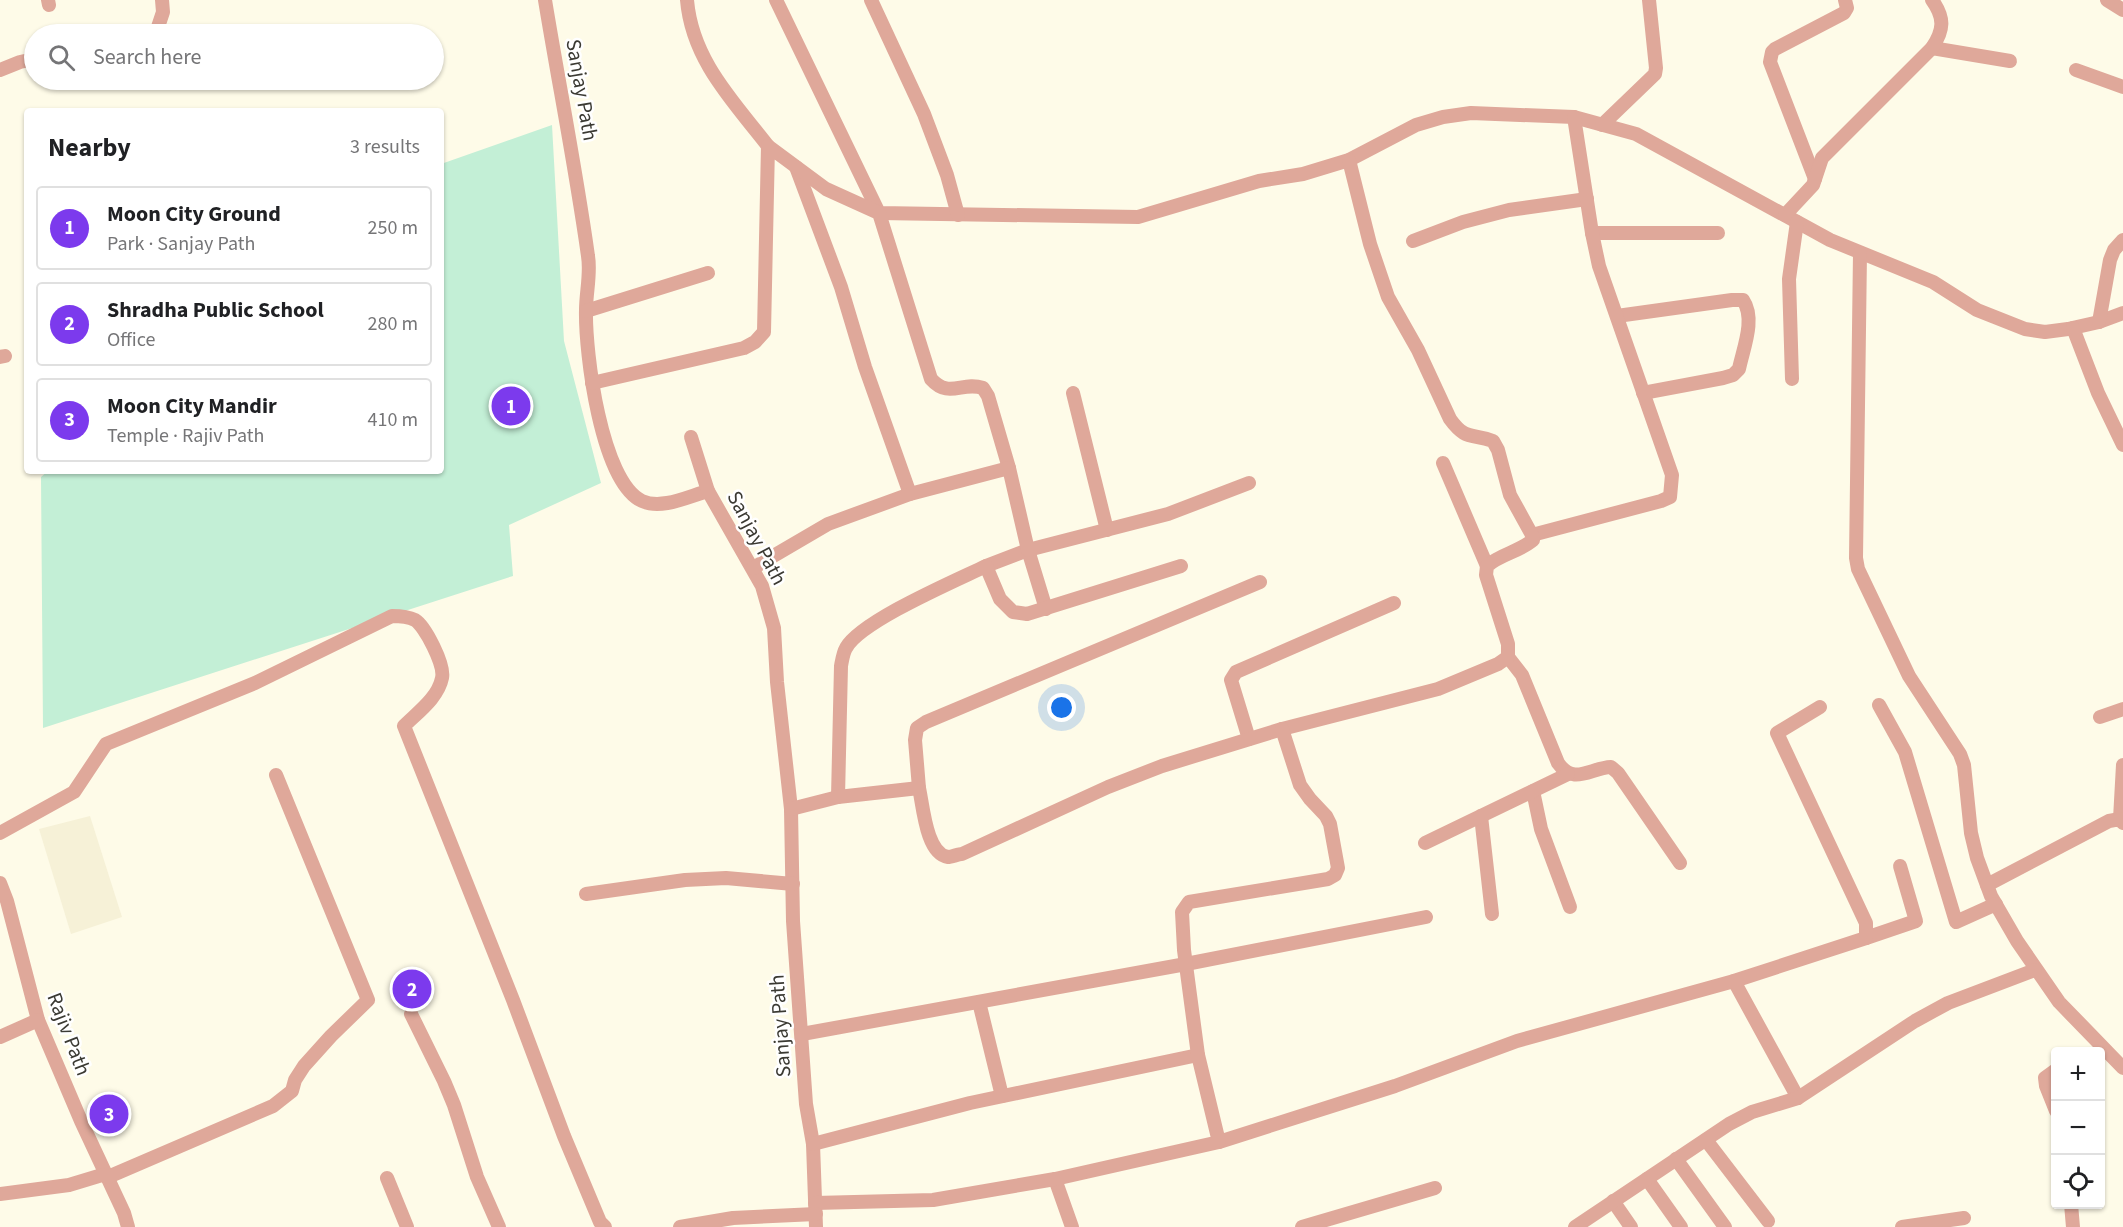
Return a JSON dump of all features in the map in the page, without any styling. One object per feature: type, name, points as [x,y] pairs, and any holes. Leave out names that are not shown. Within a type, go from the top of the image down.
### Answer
[{"type":"street","points":[[159,24],[163,12],[162,0]]},
{"type":"street","name":"Sanjay Path","points":[[545,0],[589,265],[586,311],[592,383],[610,458],[618,477],[628,490],[642,501],[660,505],[708,491],[762,586],[774,628],[777,682],[791,809],[793,921],[806,1104],[813,1144],[816,1215]]},
{"type":"street","points":[[687,0],[689,21],[695,39],[714,76],[768,146],[826,189],[879,213],[1138,217],[1259,181],[1304,174],[1349,160],[1416,125],[1443,117],[1471,113],[1574,117],[1636,134],[1830,240],[1934,282],[1977,310],[2025,330],[2045,332],[2073,328],[2123,313]]},
{"type":"street","points":[[776,0],[879,213],[931,379],[939,387],[947,389],[975,385],[984,388],[988,396],[1009,468],[1028,550],[1046,609]]},
{"type":"street","points":[[871,0],[924,114],[947,175],[958,215]]},
{"type":"street","points":[[1602,125],[1655,74],[1649,0]]},
{"type":"street","points":[[1815,178],[1770,57],[1775,49],[1844,13],[1847,8],[1845,0]]},
{"type":"street","points":[[1785,215],[1813,185],[1822,158],[1932,48],[1940,36],[1942,23],[1939,10],[1932,0]]},
{"type":"street","points":[[2107,0],[2123,10]]},
{"type":"street","points":[[1932,48],[2010,61]]},
{"type":"street","points":[[0,70],[24,61]]},
{"type":"street","points":[[2076,70],[2123,87]]},
{"type":"street","points":[[1532,535],[1670,497],[1672,475],[1599,266],[1574,117]]},
{"type":"street","points":[[592,383],[744,348],[755,342],[765,332],[768,146]]},
{"type":"street","points":[[1349,160],[1370,244],[1388,297],[1418,350],[1456,428],[1470,437],[1493,441],[1498,450],[1510,495],[1532,535],[1533,540],[1524,548],[1494,560],[1487,566]]},
{"type":"street","points":[[796,167],[841,287],[865,367],[910,494]]},
{"type":"street","points":[[1413,241],[1463,222],[1509,210],[1587,199]]},
{"type":"street","points":[[1792,379],[1789,279],[1797,222]]},
{"type":"street","points":[[1592,233],[1718,233]]},
{"type":"street","points":[[2099,322],[2110,260],[2114,250],[2123,240]]},
{"type":"street","points":[[1860,253],[1856,558],[1864,584],[1909,676],[1960,754],[1964,765],[1971,833],[1987,885],[1996,904],[2035,970],[2059,1002],[2100,1047]]},
{"type":"street","points":[[586,311],[708,273]]},
{"type":"street","points":[[1617,316],[1732,300],[1743,300],[1748,308],[1749,321],[1739,369],[1733,375],[1643,393]]},
{"type":"street","points":[[2073,328],[2098,393],[2123,445]]},
{"type":"street","points":[[1073,393],[1107,530]]},
{"type":"street","points":[[691,437],[708,491]]},
{"type":"street","points":[[1443,464],[1487,566],[1486,575],[1508,644],[1508,657],[1522,675],[1558,763],[1568,774]]},
{"type":"street","points":[[753,568],[828,524],[910,494],[1009,468]]},
{"type":"street","points":[[838,797],[841,666],[846,648],[863,632],[884,616],[986,566],[1028,550],[1168,514],[1249,483]]},
{"type":"street","points":[[986,566],[1000,599],[1013,612],[1027,614],[1181,566]]},
{"type":"street","points":[[1260,582],[926,722],[917,729],[915,740],[919,788],[930,840],[937,851],[948,856],[962,854],[1108,787],[1162,765],[1282,729],[1437,689],[1498,664],[1508,657]]},
{"type":"street","points":[[1249,739],[1231,681],[1236,672],[1394,603]]},
{"type":"street","points":[[0,833],[74,792],[106,744],[255,683],[392,616],[405,616],[417,621],[439,656],[443,676],[436,694],[404,726],[513,1000],[564,1136],[600,1222],[605,1227]]},
{"type":"street","points":[[1879,705],[1905,752],[1956,922],[1996,904]]},
{"type":"street","points":[[1820,707],[1777,733],[1866,923],[1866,938]]},
{"type":"street","points":[[2100,717],[2123,710]]},
{"type":"street","points":[[1219,1142],[1198,1055],[1181,928],[1182,912],[1189,902],[1328,879],[1335,875],[1338,868],[1330,824],[1300,785],[1282,729]]},
{"type":"street","points":[[1987,885],[2109,821],[2121,821],[2123,765]]},
{"type":"street","points":[[1425,843],[1568,774],[1581,776],[1600,768],[1611,767],[1618,773],[1680,863]]},
{"type":"street","points":[[0,1194],[100,1177],[273,1106],[292,1091],[295,1080],[304,1066],[368,1000],[276,775]]},
{"type":"street","points":[[791,809],[838,797],[919,788]]},
{"type":"street","points":[[1533,791],[1541,829],[1570,907]]},
{"type":"street","points":[[1481,816],[1492,914]]},
{"type":"street","points":[[680,1227],[734,1218],[816,1215],[933,1200],[1055,1179],[1219,1142],[1395,1086],[1517,1041],[1734,981],[1916,921],[1899,866]]},
{"type":"street","points":[[586,894],[685,880],[726,878],[793,884]]},
{"type":"street","name":"Rajiv Path","points":[[0,883],[7,901],[35,1021],[81,1121],[100,1177],[124,1213],[128,1227]]},
{"type":"street","points":[[802,1034],[1426,918]]},
{"type":"street","points":[[1575,1227],[1676,1159],[1752,1112],[1798,1098],[1915,1021],[1948,1004],[2035,970]]},
{"type":"street","points":[[1734,981],[1798,1098]]},
{"type":"street","points":[[979,1002],[1002,1096]]},
{"type":"street","points":[[411,1014],[447,1089],[477,1177],[499,1227]]},
{"type":"street","points":[[6,1034],[35,1021]]},
{"type":"street","points":[[2105,1052],[2121,1063]]},
{"type":"street","points":[[813,1144],[1002,1096],[1198,1055]]},
{"type":"street","points":[[2051,1073],[2045,1078],[2051,1100]]},
{"type":"street","points":[[1706,1140],[1767,1221]]},
{"type":"street","points":[[1676,1159],[1725,1227]]},
{"type":"street","points":[[387,1178],[407,1227]]},
{"type":"street","points":[[1055,1179],[1072,1227]]},
{"type":"street","points":[[1647,1179],[1681,1227]]},
{"type":"street","points":[[1302,1227],[1435,1188]]},
{"type":"street","points":[[1613,1201],[1631,1227]]},
{"type":"street","points":[[2071,1209],[2073,1227]]},
{"type":"street","points":[[1902,1227],[1964,1218]]},
{"type":"shaded area","points":[[90,816],[122,917],[71,934],[39,829]]},
{"type":"green space","points":[[552,125],[564,341],[601,483],[509,525],[513,576],[43,728],[41,477],[44,474],[444,474],[444,163]]},
{"type":"place","name":"Moon City Ground","points":[[511,406]]},
{"type":"place","name":"Shradha Public School","points":[[412,989]]},
{"type":"place","name":"Moon City Mandir","points":[[109,1114]]}]
